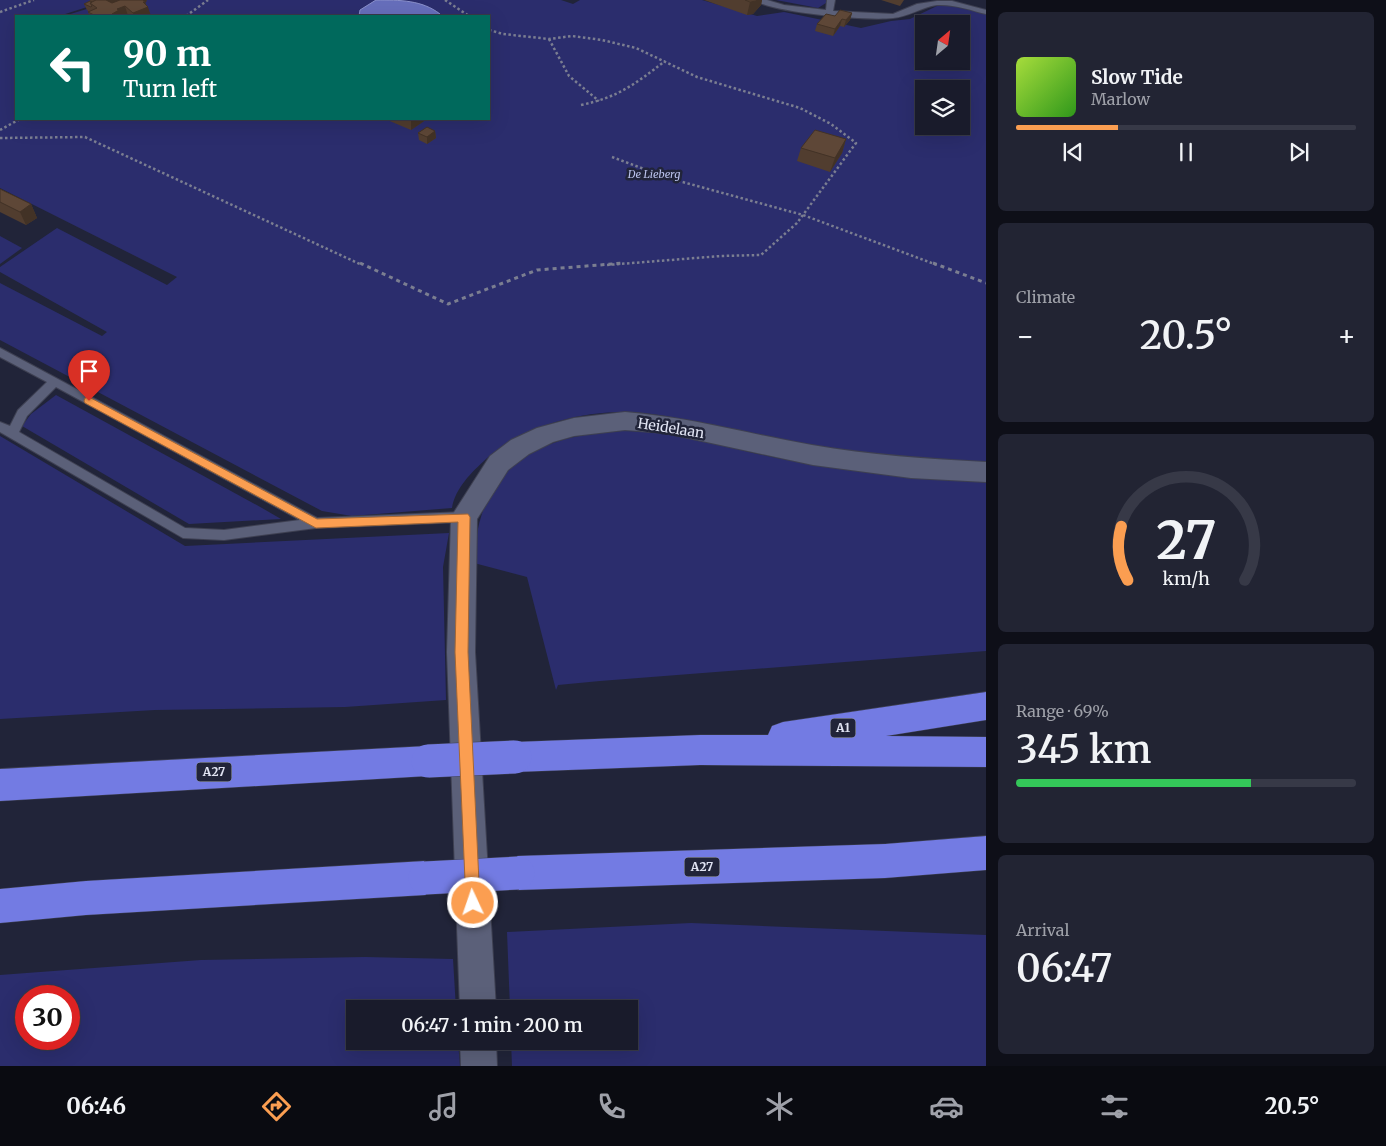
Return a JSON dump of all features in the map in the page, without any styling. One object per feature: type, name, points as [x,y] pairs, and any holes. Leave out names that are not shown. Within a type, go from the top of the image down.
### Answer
[{"type":"highway","name":"A1","points":[[700,750],[986,706]]},
{"type":"highway","name":"A27","points":[[0,785],[428,761],[700,750],[986,752]]},
{"type":"highway","name":"A27","points":[[0,906],[86,898],[518,873],[885,861],[986,853]]},
{"type":"highway","name":"A27","points":[[885,861],[986,870]]},
{"type":"street","name":"Heidelaan","points":[[464,517],[499,463],[520,447],[546,435],[574,427],[625,421],[664,424],[798,452],[902,467],[986,472]]},
{"type":"street","points":[[464,517],[461,652],[478,1000]]},
{"type":"street","points":[[478,1050],[479,1066]]},
{"type":"lane","points":[[758,0],[784,7],[828,13],[894,16],[920,6],[937,3],[952,3],[986,12]]},
{"type":"lane","points":[[828,13],[831,0]]},
{"type":"lane","points":[[0,352],[316,523]]},
{"type":"lane","points":[[13,434],[22,413],[54,382]]},
{"type":"lane","points":[[0,426],[183,533],[224,535],[316,523],[464,517]]},
{"type":"path","points":[[0,12],[34,0]]},
{"type":"path","points":[[187,15],[208,0]]},
{"type":"path","points":[[445,0],[468,15]]},
{"type":"path","points":[[0,138],[15,140],[68,136],[85,137],[448,304],[537,270],[721,256],[761,255],[797,224],[856,143],[831,124],[800,108],[697,77],[636,48],[602,40],[572,36],[549,38],[503,34],[490,30]]},
{"type":"path","points":[[549,38],[569,76],[599,101]]},
{"type":"path","points":[[581,105],[599,101],[626,90],[665,61]]},
{"type":"path","points":[[0,130],[18,120]]},
{"type":"path","points":[[612,157],[668,178],[803,216],[986,283]]},
{"type":"green space","name":"De Lieberg","points":[[0,0],[109,0],[62,15],[15,15],[15,120],[490,120],[490,15],[67,15],[116,0],[561,0],[573,4],[580,0],[702,0],[757,16],[784,12],[861,28],[915,17],[915,70],[970,70],[970,15],[918,15],[939,5],[951,5],[986,14],[986,462],[914,458],[829,449],[663,415],[634,412],[602,413],[584,415],[548,424],[500,448],[475,469],[460,487],[452,508],[352,516],[322,511],[0,340],[0,283],[102,336],[107,332],[0,272],[0,267],[57,228],[167,285],[177,277],[0,188]]},
{"type":"green space","points":[[776,0],[826,0],[826,3],[818,8]]},
{"type":"green space","points":[[0,236],[22,248],[0,264]]},
{"type":"green space","points":[[56,395],[281,519],[189,524],[22,426],[31,414]]},
{"type":"green space","points":[[621,431],[682,437],[807,463],[986,481],[986,651],[600,681],[558,685],[556,690],[527,577],[474,563],[479,523],[490,495],[502,477],[517,462],[555,442],[598,433]]},
{"type":"green space","points":[[0,436],[185,546],[449,533],[443,567],[446,700],[345,707],[155,710],[0,719]]},
{"type":"green space","points":[[691,923],[986,935],[986,1066],[512,1066],[511,1050],[638,1050],[638,1000],[510,1000],[507,932]]},
{"type":"green space","points":[[365,957],[453,959],[455,1000],[346,1000],[346,1050],[459,1050],[460,1066],[0,1066],[0,975],[201,960]]},
{"type":"water","points":[[376,0],[402,1],[418,3],[440,14],[359,15],[360,10]]},
{"type":"building","points":[[96,0],[106,0],[112,3],[120,0],[143,0],[148,7],[133,13],[125,6],[117,9],[119,10],[112,14],[114,15],[94,15],[88,12],[97,8],[90,3]]},
{"type":"building","points":[[92,2],[90,3],[91,7],[84,4]]},
{"type":"building","points":[[840,10],[852,13],[846,20],[842,19],[835,29],[817,24],[826,14],[835,16]]},
{"type":"building","points":[[427,127],[435,131],[427,137],[418,133]]},
{"type":"building","points":[[815,130],[846,139],[835,158],[801,148]]},
{"type":"building","points":[[0,189],[31,204],[20,212],[0,202]]},
{"type":"route","points":[[89,401],[316,523],[464,517],[461,652],[473,903]]}]
